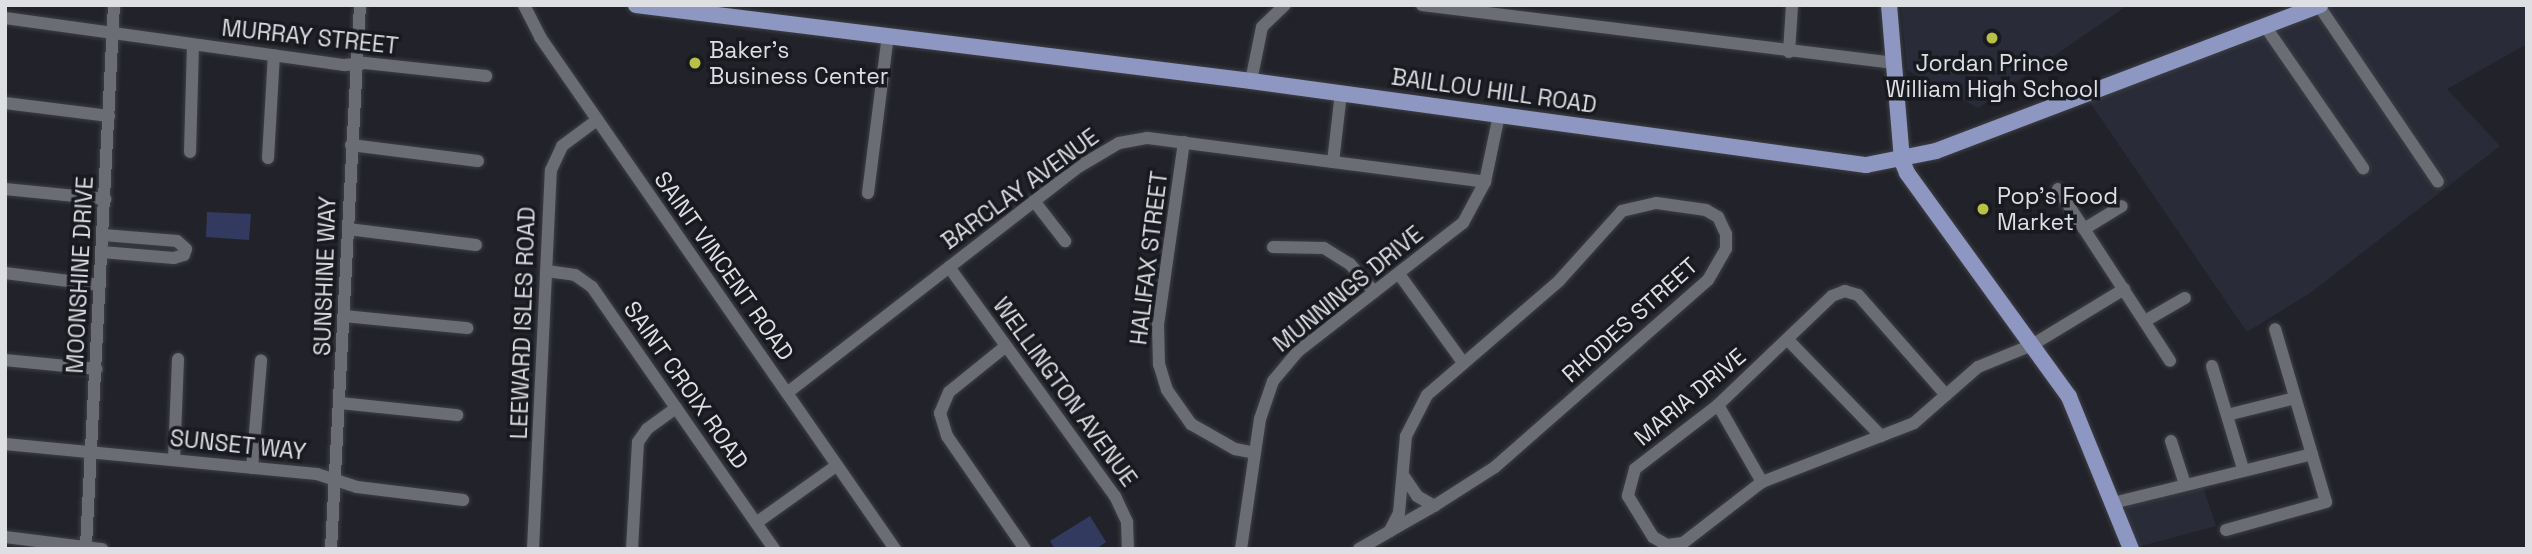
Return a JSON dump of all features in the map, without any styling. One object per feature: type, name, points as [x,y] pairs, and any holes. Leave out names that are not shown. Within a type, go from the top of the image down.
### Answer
[{"type":"main road","name":"BAILLOU HILL ROAD","points":[[636,5],[1251,81],[1858,164],[1902,161],[2319,6]]},
{"type":"main road","points":[[1889,5],[1902,161],[1917,190],[2069,397],[2131,549]]},
{"type":"street","name":"MOONSHINE DRIVE","points":[[86,546],[114,5]]},
{"type":"street","name":"SUNSHINE WAY","points":[[331,549],[360,5]]},
{"type":"street","name":"SAINT VINCENT ROAD","points":[[524,5],[540,37],[895,549]]},
{"type":"street","points":[[1251,81],[1262,26],[1285,5]]},
{"type":"street","points":[[1422,5],[1894,63]]},
{"type":"street","points":[[1788,52],[1792,5]]},
{"type":"street","points":[[2319,6],[2438,181]]},
{"type":"street","name":"MURRAY STREET","points":[[5,18],[193,46],[486,76]]},
{"type":"street","points":[[2265,26],[2362,168]]},
{"type":"street","points":[[868,193],[888,35]]},
{"type":"street","points":[[190,152],[193,46]]},
{"type":"street","points":[[268,158],[274,55]]},
{"type":"street","points":[[1333,162],[1342,93]]},
{"type":"street","points":[[5,103],[109,116]]},
{"type":"street","name":"MUNNINGS DRIVE","points":[[1241,549],[1263,405],[1280,371],[1297,352],[1456,230],[1477,203],[1485,182],[1499,115]]},
{"type":"street","name":"LEEWARD ISLES ROAD","points":[[533,549],[552,163],[562,146],[597,120]]},
{"type":"street","name":"BARCLAY AVENUE","points":[[787,393],[1034,201],[1119,143],[1148,138],[1485,182]]},
{"type":"street","name":"HALIFAX STREET","points":[[1184,142],[1158,324],[1158,364],[1167,390],[1191,424],[1235,449],[1255,453]]},
{"type":"street","points":[[351,145],[478,161]]},
{"type":"street","points":[[5,188],[106,199]]},
{"type":"street","points":[[2058,189],[2170,360]]},
{"type":"street","points":[[1034,201],[1065,241]]},
{"type":"street","name":"RHODES STREET","points":[[1359,549],[1434,506],[1520,448],[1708,280],[1726,249],[1721,221],[1713,213],[1694,207],[1649,203],[1629,208],[1521,316],[1462,361],[1416,409],[1404,443],[1399,513],[1390,531]]},
{"type":"street","points":[[2084,229],[2122,206]]},
{"type":"street","points":[[348,229],[476,244]]},
{"type":"street","points":[[102,252],[174,258],[186,250],[180,241],[103,235]]},
{"type":"street","points":[[1273,247],[1300,244],[1324,248],[1350,264],[1374,292]]},
{"type":"street","name":"WELLINGTON AVENUE","points":[[949,267],[1115,496],[1127,522],[1128,549]]},
{"type":"street","name":"SAINT CROIX ROAD","points":[[547,271],[575,275],[592,287],[774,549]]},
{"type":"street","points":[[5,273],[100,285]]},
{"type":"street","points":[[1399,274],[1462,361]]},
{"type":"street","name":"MARIA DRIVE","points":[[1945,395],[1858,295],[1846,291],[1832,296],[1788,341],[1718,405],[1635,468],[1628,496],[1653,537],[1667,545],[1683,543],[1762,482],[1914,423],[1978,367],[2032,345],[2124,289]]},
{"type":"street","points":[[2145,321],[2185,298]]},
{"type":"street","points":[[344,316],[467,328]]},
{"type":"street","points":[[2226,530],[2326,502],[2275,328]]},
{"type":"street","points":[[1788,341],[1881,436]]},
{"type":"street","points":[[1006,346],[949,392],[940,413],[947,436],[1025,549]]},
{"type":"street","points":[[174,459],[178,359]]},
{"type":"street","points":[[5,360],[97,369]]},
{"type":"street","points":[[253,468],[261,360]]},
{"type":"street","points":[[2212,366],[2243,469]]},
{"type":"street","points":[[2227,415],[2295,398]]},
{"type":"street","points":[[340,403],[457,415]]},
{"type":"street","points":[[1718,405],[1762,482]]},
{"type":"street","points":[[635,548],[638,443],[647,429],[676,408]]},
{"type":"street","points":[[2171,442],[2185,484]]},
{"type":"street","name":"SUNSET WAY","points":[[5,444],[253,468],[463,500]]},
{"type":"street","points":[[2113,503],[2312,454]]},
{"type":"street","points":[[756,523],[836,466]]},
{"type":"street","points":[[1403,475],[1417,496],[1434,506]]},
{"type":"street","points":[[5,537],[46,545],[102,549]]},
{"type":"shaded area","name":"Jordan Prince William High School","points":[[1901,5],[2128,5],[1978,108],[1907,70]]},
{"type":"shaded area","points":[[2333,5],[2527,5],[2527,44],[2447,89],[2500,146],[2310,293],[2247,332],[2087,98]]},
{"type":"shaded area","points":[[207,212],[251,214],[249,240],[206,237]]},
{"type":"shaded area","points":[[2203,487],[2216,526],[2137,547],[2124,512],[2128,506]]},
{"type":"shaded area","points":[[1090,516],[1106,542],[1096,549],[1055,549],[1050,541]]},
{"type":"place","name":"Jordan Prince William High School","points":[[1992,38]]},
{"type":"place","name":"Baker's Business Center","points":[[695,63]]},
{"type":"place","name":"Pop's Food Market","points":[[1983,209]]}]
